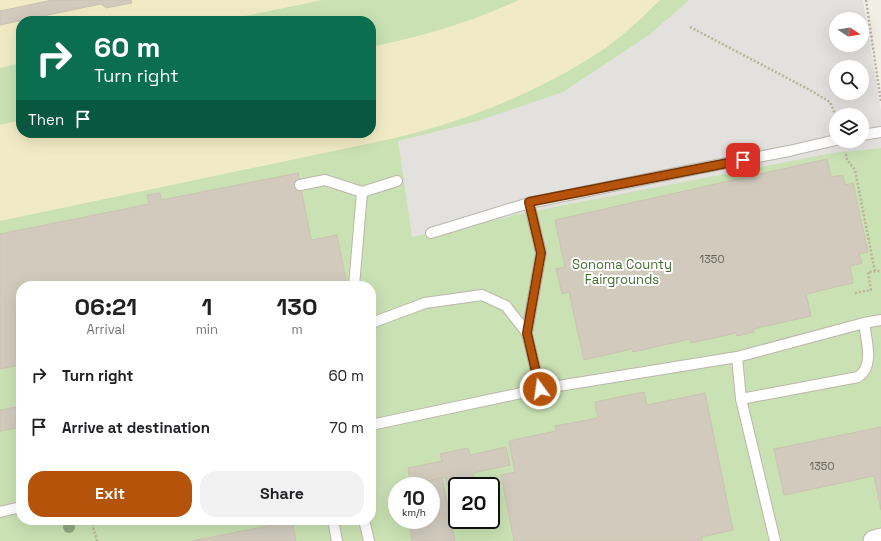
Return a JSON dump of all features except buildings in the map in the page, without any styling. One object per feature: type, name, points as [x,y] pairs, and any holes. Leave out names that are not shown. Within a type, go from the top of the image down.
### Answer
[{"type":"street","points":[[874,541],[881,539]]},
{"type":"lane","points":[[869,134],[881,132]]},
{"type":"lane","points":[[431,233],[529,202],[789,151],[829,142]]},
{"type":"lane","points":[[300,185],[325,180],[362,192],[397,181]]},
{"type":"lane","points":[[354,281],[362,192]]},
{"type":"lane","points":[[529,202],[541,253],[527,333],[540,389]]},
{"type":"lane","points":[[376,321],[425,303],[482,295],[506,306],[527,333]]},
{"type":"lane","points":[[376,424],[540,389],[737,358],[864,323],[881,320]]},
{"type":"lane","points":[[741,399],[858,377],[863,374],[867,368],[869,359],[864,323]]},
{"type":"lane","points":[[737,358],[741,399],[775,541]]},
{"type":"lane","points":[[0,512],[16,508]]},
{"type":"lane","points":[[334,525],[338,541]]},
{"type":"lane","points":[[365,525],[368,541]]},
{"type":"path","points":[[866,0],[881,102]]},
{"type":"path","points":[[690,26],[814,92],[830,102],[833,108]]},
{"type":"path","points":[[846,154],[847,160],[855,170],[875,272]]},
{"type":"path","points":[[855,293],[871,290],[868,272],[881,271]]},
{"type":"path","points":[[92,525],[97,541]]},
{"type":"green space","name":"Sonoma County Fairgrounds","points":[[0,0],[861,0],[863,12],[829,12],[829,52],[869,52],[881,133],[881,541],[0,541]]},
{"type":"sand","points":[[0,0],[322,0],[246,16],[16,16],[16,64],[0,68]]},
{"type":"sand","points":[[519,0],[660,0],[615,41],[598,53],[550,81],[500,104],[448,123],[395,138],[0,221],[0,125],[16,121],[16,138],[376,138],[376,46],[446,28],[483,16]]},
{"type":"shaded area","points":[[689,0],[863,0],[865,12],[829,12],[829,52],[869,52],[869,37],[881,111],[881,148],[832,153],[550,208],[412,237],[398,141],[478,121],[563,92],[649,35]]},
{"type":"route","points":[[540,389],[527,333],[541,253],[529,202],[743,160]]}]
